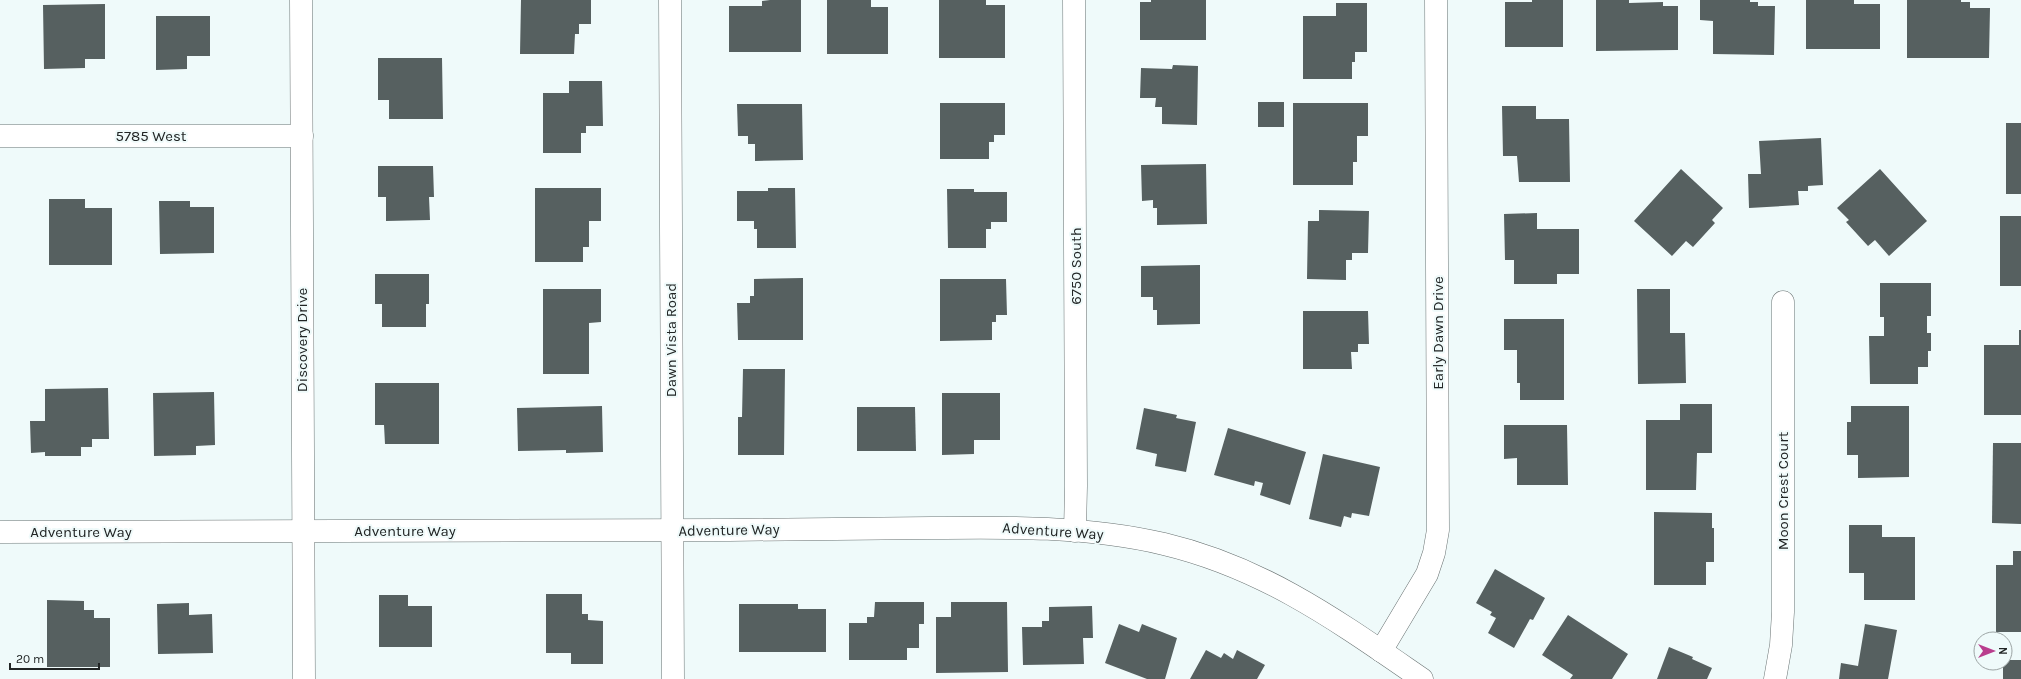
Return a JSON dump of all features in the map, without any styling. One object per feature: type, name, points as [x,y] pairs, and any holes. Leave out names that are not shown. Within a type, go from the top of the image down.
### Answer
[{"type":"street","name":"Discovery Drive","points":[[301,0],[304,679]]},
{"type":"street","name":"Dawn Vista Road","points":[[670,0],[672,679]]},
{"type":"street","name":"6750 South","points":[[1074,0],[1075,532]]},
{"type":"street","name":"Early Dawn Drive","points":[[1381,651],[1427,574],[1434,553],[1438,530],[1436,0]]},
{"type":"street","name":"5785 West","points":[[0,136],[302,136]]},
{"type":"street","name":"Moon Crest Court","points":[[1775,679],[1781,645],[1783,612],[1783,302]]},
{"type":"street","name":"Adventure Way","points":[[0,532],[672,530],[1003,527],[1126,537],[1163,544],[1232,565],[1301,598],[1422,679]]},
{"type":"building","points":[[521,0],[591,0],[591,24],[579,24],[579,34],[575,34],[574,54],[520,54]]},
{"type":"building","points":[[801,0],[801,52],[729,52],[729,6],[762,6],[762,1]]},
{"type":"building","points":[[827,0],[871,0],[871,7],[888,7],[888,54],[827,54]]},
{"type":"building","points":[[939,0],[986,0],[986,5],[1005,5],[1005,58],[939,58]]},
{"type":"building","points":[[1151,0],[1206,0],[1206,40],[1140,40],[1140,2],[1151,2]]},
{"type":"building","points":[[1532,0],[1563,0],[1563,47],[1505,47],[1505,2],[1532,2]]},
{"type":"building","points":[[1596,0],[1629,0],[1629,3],[1663,2],[1663,6],[1678,6],[1678,50],[1596,51]]},
{"type":"building","points":[[1700,0],[1750,0],[1750,2],[1758,2],[1758,6],[1775,6],[1774,55],[1713,54],[1713,21],[1700,20]]},
{"type":"building","points":[[1806,0],[1854,0],[1854,4],[1880,4],[1880,49],[1806,49]]},
{"type":"building","points":[[1907,0],[1961,0],[1961,2],[1970,2],[1970,8],[1990,8],[1989,58],[1907,58]]},
{"type":"building","points":[[1336,3],[1367,3],[1367,52],[1355,52],[1355,62],[1352,62],[1352,79],[1303,79],[1303,16],[1336,16]]},
{"type":"building","points":[[105,4],[105,59],[85,59],[85,68],[44,69],[43,5]]},
{"type":"building","points":[[156,16],[210,16],[210,56],[187,56],[187,69],[156,70]]},
{"type":"building","points":[[378,58],[442,58],[443,119],[389,119],[389,100],[378,100]]},
{"type":"building","points":[[1173,65],[1198,66],[1197,125],[1162,124],[1162,107],[1155,107],[1156,98],[1140,98],[1141,68],[1172,69]]},
{"type":"building","points":[[569,81],[602,81],[603,126],[586,126],[586,133],[581,133],[581,153],[543,153],[543,93],[569,93]]},
{"type":"building","points":[[1258,102],[1284,102],[1284,127],[1258,127]]},
{"type":"building","points":[[940,103],[1005,103],[1005,135],[994,135],[994,142],[989,142],[989,159],[940,159]]},
{"type":"building","points":[[1293,103],[1368,103],[1368,136],[1357,136],[1357,162],[1353,162],[1353,185],[1293,185]]},
{"type":"building","points":[[737,104],[802,104],[803,160],[755,161],[755,144],[748,144],[748,136],[738,136]]},
{"type":"building","points":[[1502,106],[1536,106],[1536,119],[1569,119],[1570,182],[1519,182],[1517,156],[1503,156]]},
{"type":"building","points":[[2006,123],[2021,123],[2021,194],[2006,194]]},
{"type":"building","points":[[1821,138],[1823,185],[1808,186],[1808,191],[1798,191],[1799,205],[1749,208],[1748,174],[1761,174],[1759,141]]},
{"type":"building","points":[[1206,164],[1207,224],[1157,225],[1157,208],[1153,208],[1153,200],[1142,201],[1141,165]]},
{"type":"building","points":[[378,166],[433,166],[434,197],[429,197],[430,220],[386,221],[386,197],[378,197]]},
{"type":"building","points":[[1681,169],[1723,208],[1712,220],[1715,223],[1693,247],[1686,241],[1672,256],[1634,221]]},
{"type":"building","points":[[1880,169],[1927,221],[1889,256],[1875,240],[1868,246],[1846,222],[1849,220],[1837,208]]},
{"type":"building","points":[[535,188],[601,188],[601,221],[589,221],[589,247],[583,247],[583,262],[535,262]]},
{"type":"building","points":[[768,188],[795,188],[796,248],[757,248],[757,229],[754,229],[754,221],[737,221],[737,191],[768,191]]},
{"type":"building","points":[[947,189],[974,189],[974,192],[1007,192],[1007,222],[991,222],[991,229],[986,229],[986,248],[948,248]]},
{"type":"building","points":[[49,199],[85,199],[85,208],[112,208],[112,265],[49,265]]},
{"type":"building","points":[[159,201],[190,201],[190,207],[214,207],[214,253],[160,254]]},
{"type":"building","points":[[1319,210],[1369,211],[1368,253],[1352,253],[1352,260],[1346,260],[1346,280],[1307,279],[1308,221],[1319,221]]},
{"type":"building","points":[[1537,213],[1537,229],[1579,229],[1579,274],[1557,274],[1557,284],[1514,284],[1514,260],[1505,260],[1504,214]]},
{"type":"building","points":[[2000,216],[2021,216],[2021,286],[2000,286]]},
{"type":"building","points":[[1200,265],[1200,324],[1157,325],[1157,310],[1153,310],[1153,297],[1141,297],[1141,266]]},
{"type":"building","points":[[375,274],[429,274],[429,304],[426,304],[426,327],[382,327],[382,304],[375,304]]},
{"type":"building","points":[[803,278],[803,340],[738,340],[737,303],[750,303],[750,296],[754,296],[754,279]]},
{"type":"building","points":[[940,279],[1006,279],[1007,315],[996,315],[996,322],[992,322],[992,340],[940,341]]},
{"type":"building","points":[[1880,283],[1931,283],[1931,316],[1927,316],[1927,333],[1931,333],[1931,351],[1928,351],[1928,367],[1918,367],[1918,384],[1870,384],[1869,336],[1884,336],[1884,317],[1880,317]]},
{"type":"building","points":[[543,289],[601,289],[601,322],[589,323],[589,374],[543,374]]},
{"type":"building","points":[[1637,289],[1670,289],[1670,333],[1685,333],[1686,383],[1638,384]]},
{"type":"building","points":[[1303,311],[1368,311],[1369,344],[1358,344],[1358,352],[1351,352],[1352,369],[1303,369]]},
{"type":"building","points":[[1504,319],[1564,319],[1564,400],[1520,400],[1520,383],[1517,383],[1517,350],[1504,350]]},
{"type":"building","points":[[2019,330],[2021,330],[2021,415],[1984,415],[1984,345],[2019,345]]},
{"type":"building","points":[[743,369],[785,369],[784,455],[738,455],[738,417],[742,417]]},
{"type":"building","points":[[375,383],[439,383],[439,444],[385,444],[384,425],[375,425]]},
{"type":"building","points":[[108,388],[109,439],[92,439],[92,447],[81,447],[81,456],[45,456],[45,452],[31,453],[30,421],[45,421],[45,389]]},
{"type":"building","points":[[214,392],[215,445],[196,446],[196,455],[154,456],[153,393]]},
{"type":"building","points":[[942,393],[1000,393],[1000,440],[974,440],[974,454],[942,455]]},
{"type":"building","points":[[1680,404],[1712,404],[1712,453],[1697,453],[1696,490],[1646,490],[1646,420],[1680,420]]},
{"type":"building","points":[[602,406],[603,452],[566,453],[566,450],[518,451],[517,408]]},
{"type":"building","points":[[1851,406],[1909,406],[1909,477],[1858,478],[1858,455],[1847,455],[1847,422],[1851,422]]},
{"type":"building","points":[[857,407],[915,407],[916,451],[857,451]]},
{"type":"building","points":[[1144,408],[1177,415],[1176,418],[1196,422],[1186,472],[1155,466],[1157,454],[1136,449]]},
{"type":"building","points":[[1504,425],[1567,425],[1568,485],[1517,485],[1517,458],[1504,459]]},
{"type":"building","points":[[1228,428],[1306,452],[1290,505],[1260,495],[1263,483],[1255,481],[1254,486],[1214,475]]},
{"type":"building","points":[[1993,443],[2021,443],[2021,524],[1992,523]]},
{"type":"building","points":[[1323,454],[1380,467],[1369,516],[1352,513],[1351,518],[1344,516],[1341,527],[1309,519]]},
{"type":"building","points":[[1654,512],[1712,513],[1712,528],[1714,528],[1714,562],[1706,562],[1706,585],[1654,585]]},
{"type":"building","points":[[1849,525],[1882,525],[1882,537],[1915,537],[1915,600],[1864,600],[1864,573],[1849,573]]},
{"type":"building","points":[[2013,551],[2021,551],[2021,632],[1996,631],[1996,565],[2013,565]]},
{"type":"building","points":[[1495,569],[1545,598],[1533,620],[1530,619],[1514,648],[1488,633],[1496,618],[1490,615],[1492,612],[1476,603]]},
{"type":"building","points":[[546,594],[582,594],[582,614],[588,614],[588,620],[603,621],[603,664],[571,664],[571,653],[546,653]]},
{"type":"building","points":[[379,595],[408,595],[408,606],[432,606],[432,647],[379,647]]},
{"type":"building","points":[[47,600],[84,601],[84,610],[94,610],[94,618],[110,618],[110,667],[47,667]]},
{"type":"building","points":[[875,602],[924,602],[924,624],[919,624],[919,648],[907,648],[907,660],[849,660],[849,623],[867,623],[867,617],[874,617]]},
{"type":"building","points":[[951,602],[1007,602],[1008,672],[936,673],[936,617],[951,617]]},
{"type":"building","points":[[189,603],[189,615],[212,614],[213,653],[158,654],[157,604]]},
{"type":"building","points":[[739,604],[798,604],[798,609],[826,609],[826,652],[739,652]]},
{"type":"building","points":[[1092,606],[1093,638],[1083,638],[1084,664],[1023,665],[1022,627],[1042,627],[1042,621],[1049,621],[1049,607]]},
{"type":"building","points":[[1568,615],[1628,654],[1612,679],[1570,679],[1573,675],[1542,655]]},
{"type":"building","points":[[1119,624],[1139,632],[1142,624],[1177,638],[1165,679],[1147,679],[1105,663]]},
{"type":"building","points":[[1865,624],[1897,630],[1888,679],[1839,679],[1841,663],[1858,666]]},
{"type":"building","points":[[1669,647],[1693,657],[1692,659],[1712,668],[1707,679],[1657,679]]},
{"type":"building","points":[[1206,650],[1221,658],[1224,653],[1233,659],[1237,650],[1265,665],[1257,679],[1190,679]]},
{"type":"building","points":[[2013,660],[2021,660],[2021,679],[2003,679],[2003,671],[2013,671]]}]
